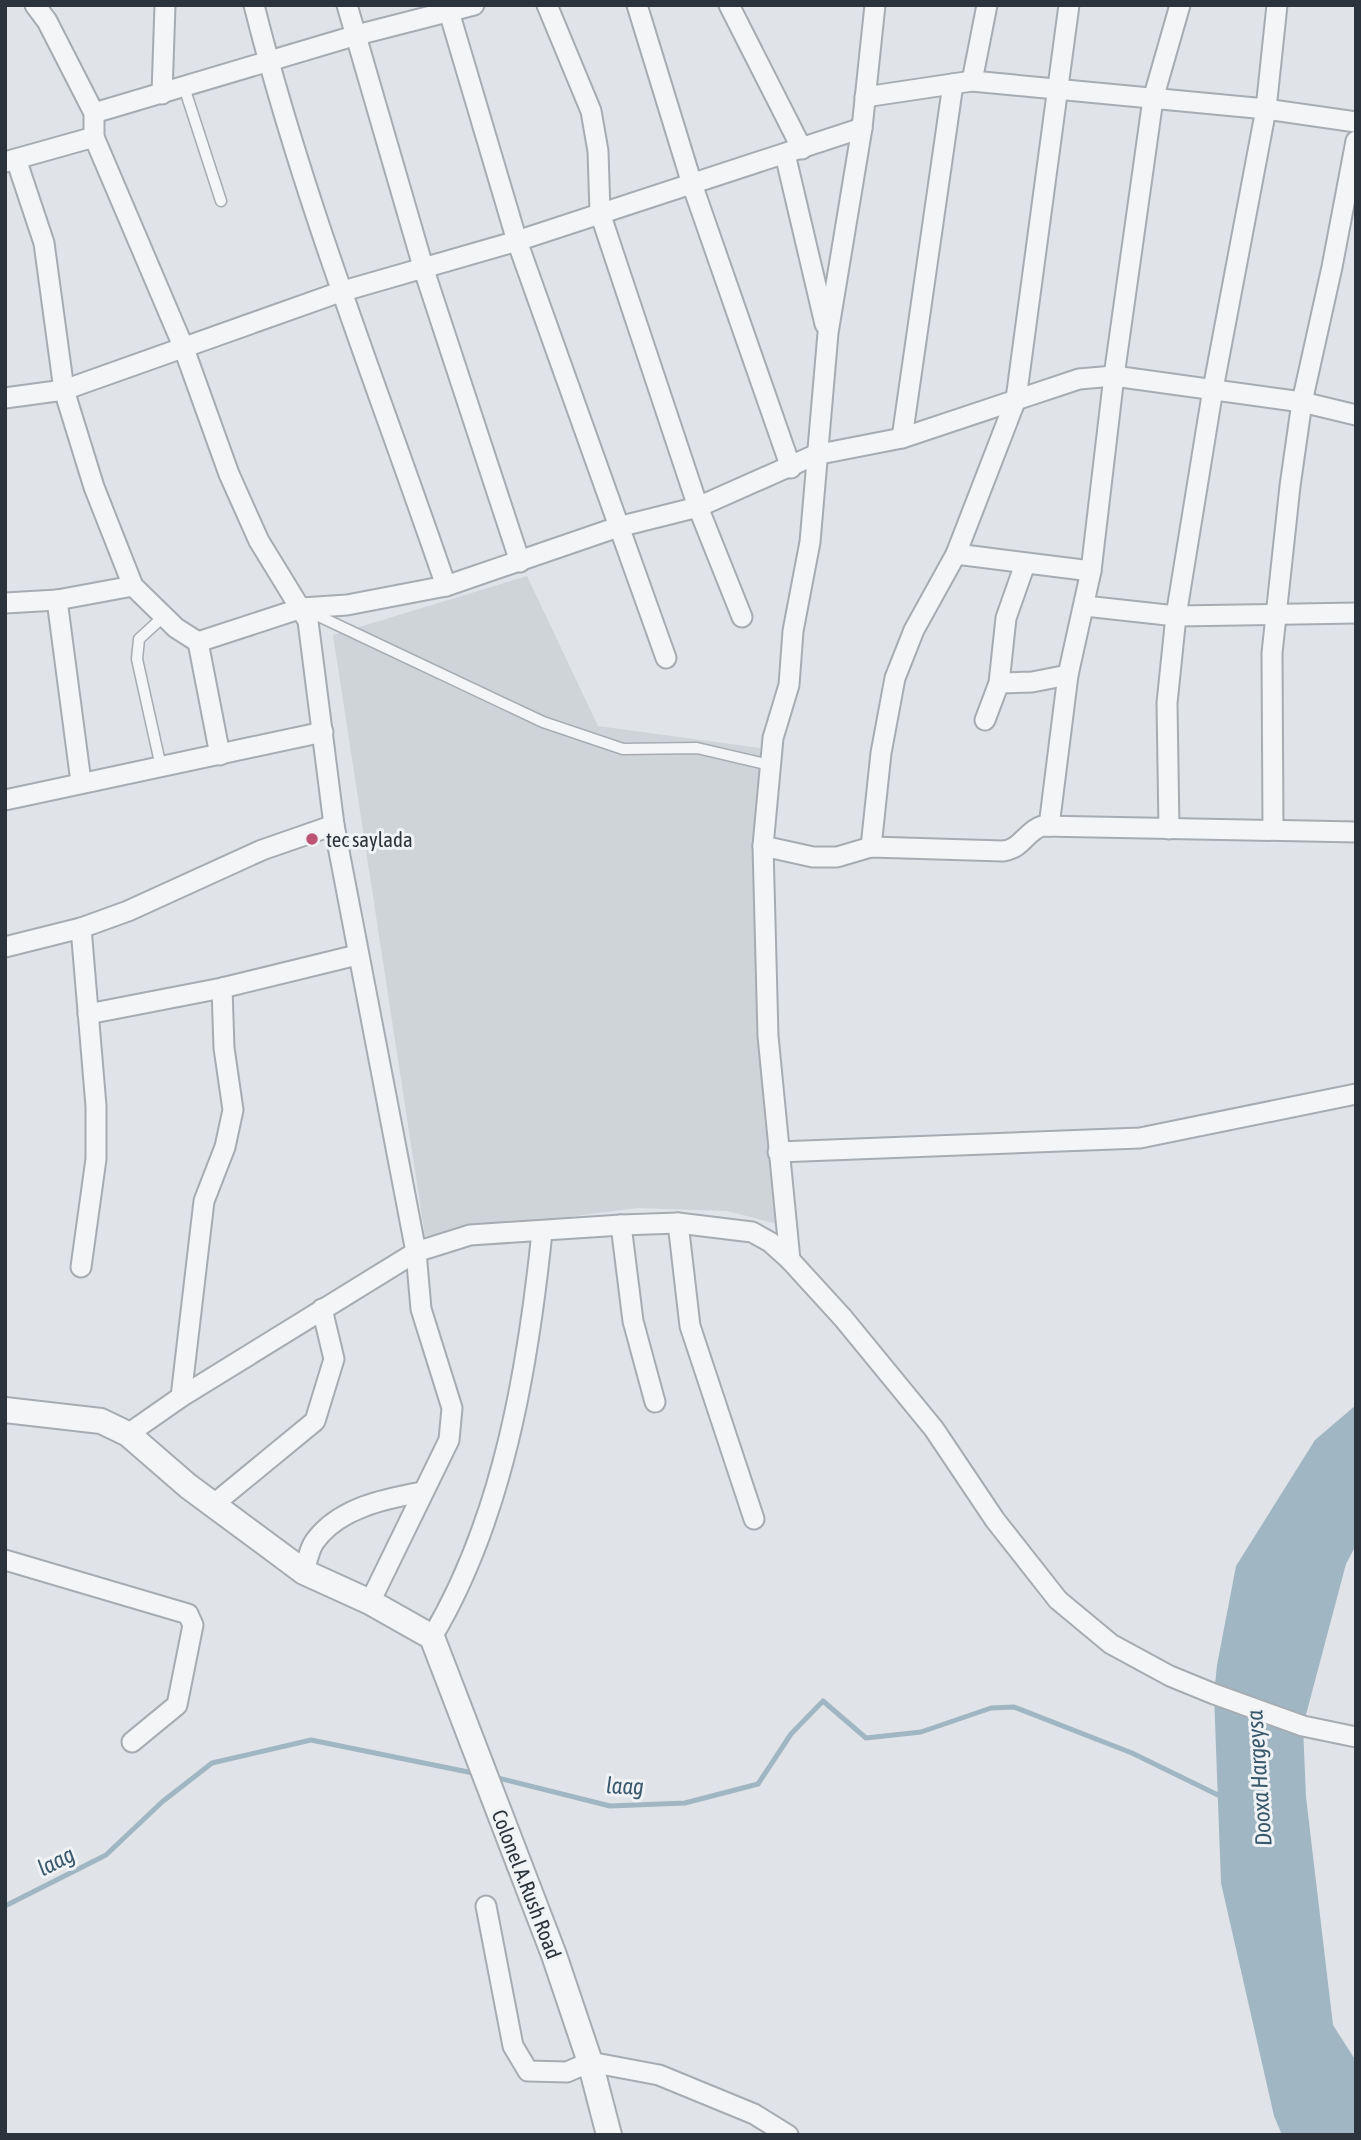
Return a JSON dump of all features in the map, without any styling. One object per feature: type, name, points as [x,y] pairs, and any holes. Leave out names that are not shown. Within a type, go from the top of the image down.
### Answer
[{"type":"street","points":[[34,5],[47,21],[94,113],[94,137],[183,345],[229,474],[259,541],[308,621],[334,825],[356,955],[415,1252],[421,1309],[452,1408],[449,1440],[370,1602]]},
{"type":"street","points":[[162,93],[166,5]]},
{"type":"street","points":[[254,5],[268,62],[340,292],[446,586]]},
{"type":"street","points":[[347,5],[424,270],[520,562]]},
{"type":"street","points":[[94,113],[448,9],[474,5]]},
{"type":"street","points":[[547,5],[591,111],[598,151],[600,213],[698,507],[741,617]]},
{"type":"street","points":[[637,5],[692,184],[792,468]]},
{"type":"street","points":[[729,5],[794,152],[828,333]]},
{"type":"street","points":[[790,1260],[768,1036],[762,846],[773,738],[789,685],[793,631],[810,542],[815,455],[828,333],[862,128],[874,5]]},
{"type":"street","points":[[902,438],[962,83],[987,5]]},
{"type":"street","points":[[871,846],[881,753],[895,678],[914,630],[956,554],[1016,399],[1060,89],[1069,5]]},
{"type":"street","points":[[1049,826],[1068,675],[1091,571],[1114,376],[1153,99],[1180,5]]},
{"type":"street","points":[[1169,829],[1167,703],[1176,616],[1213,389],[1266,108],[1277,5]]},
{"type":"street","points":[[448,9],[517,241],[666,658]]},
{"type":"street","points":[[865,97],[931,85],[962,83],[1266,108],[1356,122]]},
{"type":"street","points":[[5,398],[64,390],[183,345],[340,292],[424,270],[517,241],[862,128]]},
{"type":"street","points":[[94,137],[11,161],[44,243],[64,390],[94,487],[133,586],[163,617],[198,642],[220,755]]},
{"type":"street","points":[[1273,829],[1270,719],[1272,653],[1302,402],[1356,141]]},
{"type":"street","points":[[198,642],[302,608],[347,605],[446,586],[618,527],[698,507],[792,468],[815,455],[902,438],[1079,379],[1114,376],[1302,402],[1356,415]]},
{"type":"street","points":[[956,554],[1091,571]]},
{"type":"street","points":[[985,720],[999,683],[1006,618],[1025,564]]},
{"type":"street","points":[[5,603],[57,600],[133,586]]},
{"type":"street","points":[[57,600],[81,782]]},
{"type":"street","points":[[1085,606],[1176,616],[1356,613]]},
{"type":"street","points":[[999,683],[1032,682],[1068,675]]},
{"type":"street","points":[[5,800],[323,732]]},
{"type":"street","points":[[5,947],[81,928],[128,911],[262,850],[334,825]]},
{"type":"street","points":[[762,846],[813,857],[837,858],[871,846],[1003,851],[1018,847],[1037,827],[1049,826],[1356,832]]},
{"type":"street","points":[[81,928],[96,1106],[96,1159],[81,1267]]},
{"type":"street","points":[[88,1014],[222,988],[356,955]]},
{"type":"street","points":[[181,1397],[204,1201],[225,1147],[233,1111],[224,1048],[222,988]]},
{"type":"street","points":[[778,1152],[1140,1138],[1356,1094]]},
{"type":"street","points":[[128,1434],[181,1397],[415,1252],[470,1235],[621,1225],[678,1223],[751,1232],[770,1242],[790,1260],[843,1318],[934,1429],[995,1520],[1058,1600],[1111,1644],[1170,1676],[1303,1726],[1355,1740]]},
{"type":"street","points":[[678,1223],[690,1326],[754,1519]]},
{"type":"street","points":[[621,1225],[634,1321],[655,1402]]},
{"type":"street","points":[[5,1410],[101,1421],[128,1434],[304,1572],[370,1602],[432,1637],[459,1592],[483,1527],[515,1405],[529,1334],[542,1232]]},
{"type":"street","points":[[214,1504],[314,1421],[334,1359],[322,1309]]},
{"type":"street","points":[[304,1572],[314,1542],[341,1517],[384,1499],[422,1492]]},
{"type":"street","points":[[5,1560],[188,1614],[193,1625],[177,1705],[132,1742]]},
{"type":"street","name":"Colonel A.Rush Road","points":[[432,1637],[550,1942],[590,2062],[609,2135]]},
{"type":"street","points":[[486,1906],[513,2046],[528,2071],[567,2072],[590,2062],[659,2075],[754,2114],[788,2135]]},
{"type":"lane","points":[[184,87],[221,201]]},
{"type":"lane","points":[[302,608],[543,722],[623,748],[697,748],[770,765]]},
{"type":"lane","points":[[161,768],[137,659],[139,639],[163,617]]},
{"type":"shaded area","points":[[527,576],[598,726],[760,748],[777,1224],[727,1211],[637,1208],[425,1236],[333,635]]},
{"type":"water","name":"Dooxa Hargeysa","points":[[1356,1405],[1356,1545],[1346,1564],[1303,1726],[1306,1797],[1333,2025],[1356,2061],[1356,2135],[1282,2135],[1274,2116],[1221,1883],[1214,1694],[1236,1566],[1315,1440]]},
{"type":"waterway","name":"laag","points":[[494,1777],[610,1806],[685,1803],[758,1784],[791,1734],[823,1701],[866,1738],[921,1732],[991,1708],[1014,1707],[1132,1753],[1218,1795]]},
{"type":"waterway","name":"laag","points":[[5,1906],[106,1855],[162,1802],[212,1763],[311,1740],[478,1774]]},
{"type":"place","name":"tec saylada","points":[[312,839]]}]
